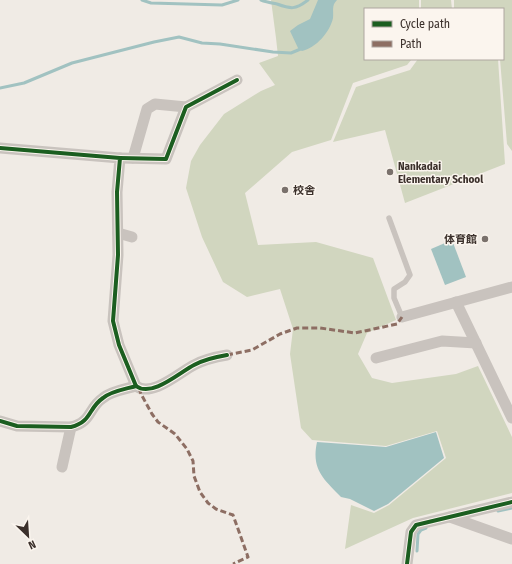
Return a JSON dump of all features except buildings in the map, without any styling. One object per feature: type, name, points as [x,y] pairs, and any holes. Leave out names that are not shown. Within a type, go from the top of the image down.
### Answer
[{"type":"street","points":[[133,158],[147,109],[155,104],[186,107],[237,80]]},
{"type":"street","points":[[0,148],[120,158],[166,159],[186,107]]},
{"type":"street","points":[[120,158],[117,192],[118,233],[113,321],[119,345],[136,386]]},
{"type":"street","points":[[118,233],[132,237]]},
{"type":"street","points":[[402,317],[512,287]]},
{"type":"street","points":[[456,302],[512,418]]},
{"type":"street","points":[[376,358],[442,341],[476,343]]},
{"type":"street","points":[[0,421],[17,426],[71,427],[83,422],[95,404],[104,397],[136,386],[146,389],[161,385],[194,365],[210,358],[227,355]]},
{"type":"street","points":[[62,467],[71,427]]},
{"type":"street","points":[[409,563],[411,532],[416,525],[512,502]]},
{"type":"street","points":[[450,517],[512,539]]},
{"type":"lane","points":[[389,218],[410,275],[405,282],[394,289],[394,298],[402,317]]},
{"type":"green space","points":[[271,0],[419,0],[419,8],[364,8],[364,60],[411,60],[407,65],[353,83],[331,140],[292,152],[245,193],[258,245],[316,242],[373,258],[396,320],[367,333],[358,354],[372,378],[392,383],[456,374],[478,366],[512,437],[512,493],[413,518],[345,549],[351,505],[374,513],[389,505],[446,458],[437,431],[386,446],[312,440],[301,428],[290,354],[293,329],[280,289],[247,297],[223,282],[202,237],[186,188],[191,161],[200,145],[224,114],[261,91],[275,85],[259,63],[278,56]]},
{"type":"green space","points":[[421,0],[451,0],[452,8],[421,8]]},
{"type":"green space","points":[[454,0],[512,0],[512,151],[507,144],[500,60],[504,60],[504,8],[454,8]]},
{"type":"green space","points":[[417,60],[498,60],[505,164],[405,203],[385,130],[333,142],[356,87],[410,70]]},
{"type":"water","points":[[318,0],[337,0],[333,6],[333,18],[329,29],[322,39],[312,47],[302,51],[298,48],[290,31],[310,19]]},
{"type":"water","points":[[452,240],[466,277],[445,285],[431,249]]},
{"type":"water","points":[[436,432],[444,458],[388,504],[374,511],[350,499],[341,497],[324,479],[317,467],[317,442],[386,447]]},
{"type":"waterway","points":[[142,0],[151,3],[222,5],[238,0]]},
{"type":"waterway","points":[[261,0],[293,8],[300,6],[308,0]]},
{"type":"waterway","points":[[0,88],[24,83],[72,63],[179,37],[202,43],[220,44],[273,52],[291,53],[303,48]]},
{"type":"waterway","points":[[498,511],[512,508]]},
{"type":"waterway","points":[[417,551],[418,534],[421,530],[426,528]]},
{"type":"marked path","points":[[227,355],[252,350],[280,334],[297,328],[320,328],[355,333],[397,324],[402,317]]},
{"type":"marked path","points":[[139,388],[152,414],[158,422],[175,434],[187,449],[193,461],[194,476],[200,492],[208,503],[216,509],[233,515],[248,557],[233,564]]},
{"type":"cycle path","points":[[120,158],[166,159],[186,107],[237,80]]},
{"type":"cycle path","points":[[0,148],[120,158],[117,192],[118,255],[113,321],[119,345],[136,386],[143,389],[150,389],[166,383],[198,363],[210,358],[227,355]]},
{"type":"cycle path","points":[[0,421],[17,426],[71,427],[83,422],[98,402],[106,396],[114,392],[136,386]]},
{"type":"cycle path","points":[[407,564],[411,532],[416,525],[512,502]]},
{"type":"place","name":"Nankadai Elementary School","points":[[390,172]]},
{"type":"place","name":"校舎","points":[[285,190]]},
{"type":"place","name":"体育館","points":[[485,239]]}]
